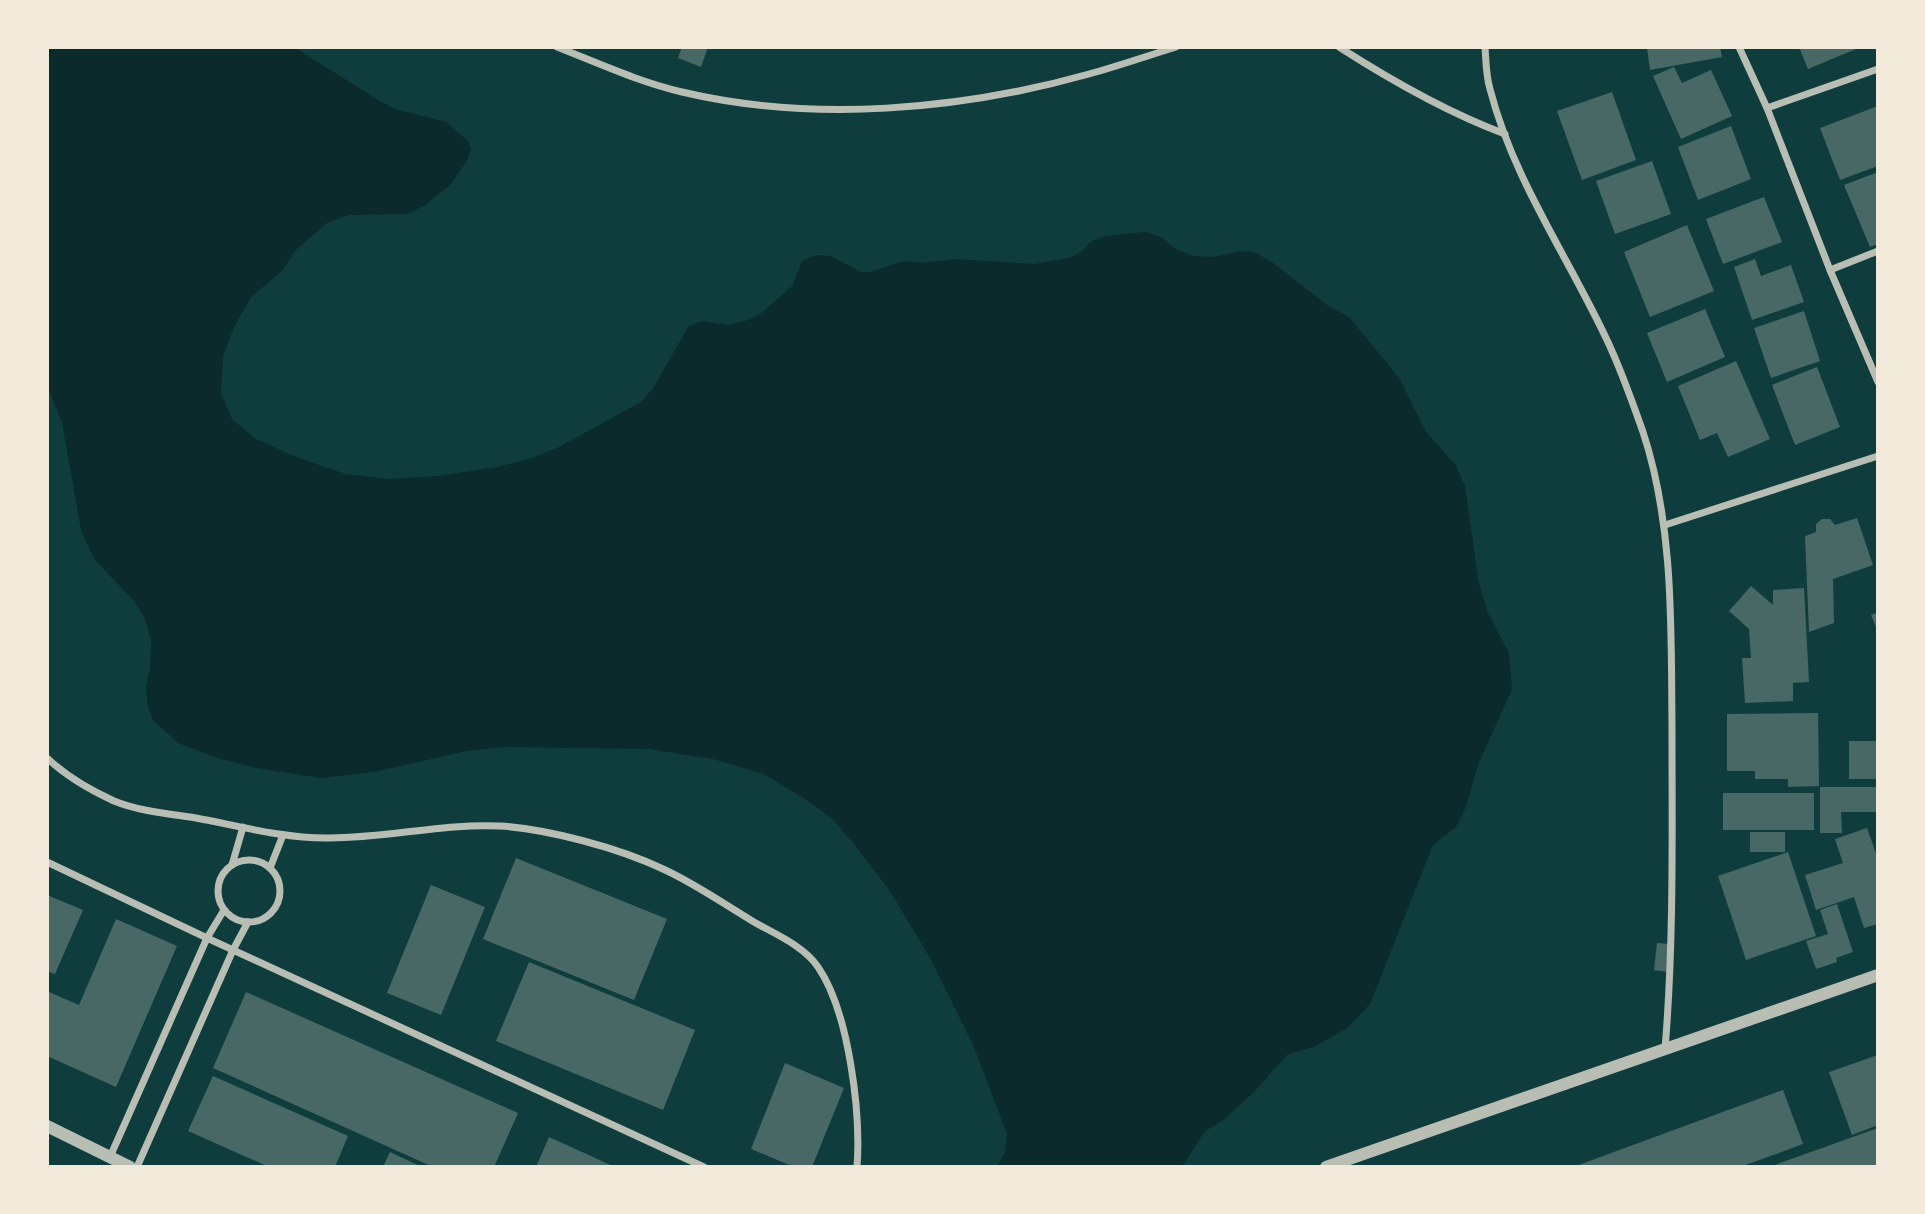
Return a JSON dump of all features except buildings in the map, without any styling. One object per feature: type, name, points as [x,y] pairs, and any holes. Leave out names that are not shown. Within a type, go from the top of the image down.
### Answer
[{"type":"street","points":[[557,47],[681,92],[730,102],[791,109],[836,110],[984,97],[1090,74],[1176,47]]},
{"type":"street","points":[[1339,47],[1390,79],[1449,110],[1505,134]]},
{"type":"street","points":[[1485,47],[1489,88],[1522,177],[1606,337],[1623,378],[1644,435],[1665,525],[1671,638],[1673,857],[1672,970],[1665,1050]]},
{"type":"street","points":[[1739,47],[1767,108],[1830,270],[1878,382]]},
{"type":"street","points":[[1767,108],[1878,69]]},
{"type":"street","points":[[1830,270],[1878,251]]},
{"type":"street","points":[[1665,525],[1878,456]]},
{"type":"street","points":[[47,758],[60,770],[116,802],[283,835],[327,838],[498,826],[529,830],[599,847],[663,869],[783,938],[807,955],[817,966],[837,1012],[849,1059],[857,1103],[857,1167]]},
{"type":"street","points":[[232,865],[251,860],[261,862],[270,868],[280,887],[275,908],[259,921],[239,921],[224,910],[219,901],[219,881],[232,865],[243,827]]},
{"type":"street","points":[[270,868],[283,835]]},
{"type":"street","points":[[47,862],[704,1167]]},
{"type":"street","points":[[110,1157],[207,938],[224,910]]},
{"type":"street","points":[[137,1167],[233,950],[248,922]]},
{"type":"street","points":[[1331,1166],[1878,975]]},
{"type":"street","points":[[47,1126],[130,1167]]},
{"type":"water","points":[[47,47],[294,47],[380,101],[395,109],[446,122],[468,141],[471,149],[467,161],[450,185],[424,206],[407,214],[349,215],[327,223],[296,250],[281,272],[251,297],[234,327],[223,356],[221,393],[232,419],[256,439],[345,474],[389,479],[437,476],[497,467],[557,448],[641,402],[653,388],[689,326],[701,321],[728,325],[748,320],[763,312],[793,285],[802,261],[816,255],[831,256],[861,272],[870,272],[904,261],[922,263],[955,259],[1034,264],[1069,258],[1081,252],[1090,242],[1105,236],[1145,232],[1161,237],[1176,249],[1193,256],[1213,257],[1242,251],[1256,253],[1327,305],[1349,317],[1400,379],[1426,432],[1455,464],[1465,486],[1479,584],[1488,613],[1509,653],[1512,689],[1478,765],[1465,809],[1456,827],[1433,845],[1370,1004],[1347,1028],[1314,1047],[1288,1054],[1254,1092],[1222,1121],[1205,1131],[1182,1167],[997,1167],[1005,1152],[1007,1134],[974,1047],[930,958],[890,891],[832,819],[764,774],[713,759],[649,749],[505,747],[466,751],[374,772],[321,778],[256,768],[178,743],[153,720],[148,707],[146,688],[151,640],[145,619],[135,602],[94,559],[81,530],[62,423],[47,385]]}]
